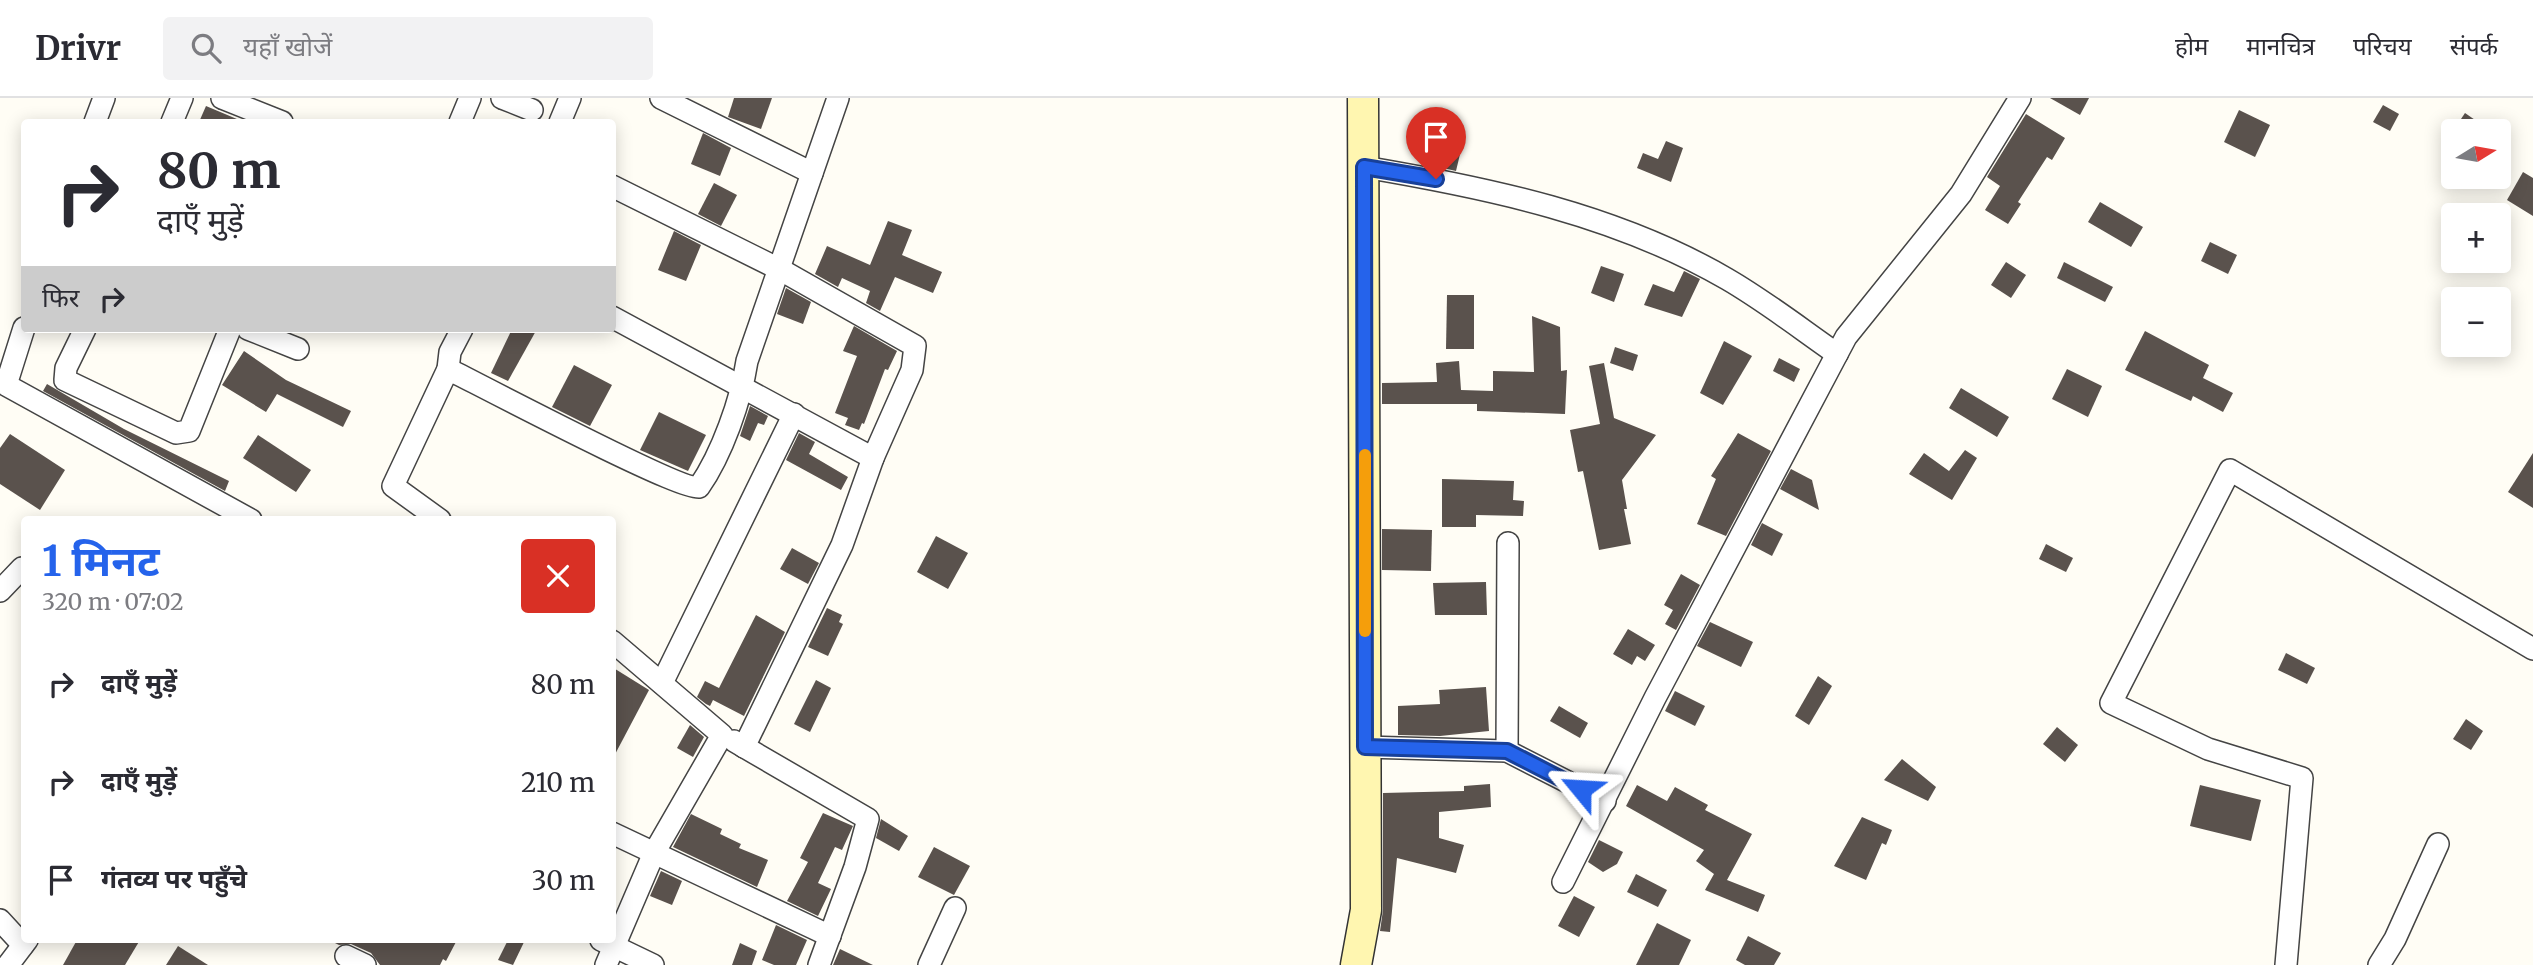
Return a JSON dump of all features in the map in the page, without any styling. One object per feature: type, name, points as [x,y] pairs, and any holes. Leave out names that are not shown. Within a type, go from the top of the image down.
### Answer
[{"type":"street","points":[[96,119],[104,98]]},
{"type":"street","points":[[173,119],[182,98]]},
{"type":"street","points":[[222,98],[274,119]]},
{"type":"street","points":[[461,119],[470,98]]},
{"type":"street","points":[[502,98],[532,110]]},
{"type":"street","points":[[561,119],[570,98]]},
{"type":"street","points":[[661,98],[812,173]]},
{"type":"street","points":[[448,369],[692,488],[699,487],[709,472],[743,387],[747,361],[781,270],[838,98]]},
{"type":"street","points":[[1356,965],[1366,910],[1363,98]]},
{"type":"street","points":[[1563,882],[1655,698],[1846,337],[1961,194],[2020,98]]},
{"type":"street","points":[[1364,167],[1460,184],[1600,222],[1669,250],[1728,279],[1837,354]]},
{"type":"street","points":[[616,188],[781,270],[915,346],[912,370],[873,458],[842,545],[744,747]]},
{"type":"street","points":[[616,319],[873,458]]},
{"type":"street","points":[[22,333],[6,385],[244,516]]},
{"type":"street","points":[[83,333],[66,368],[65,380],[176,433],[189,430],[228,333]]},
{"type":"street","points":[[258,333],[298,349]]},
{"type":"street","points":[[434,516],[393,486],[448,369],[450,352],[460,333]]},
{"type":"street","points":[[662,683],[794,414]]},
{"type":"street","points":[[2286,965],[2302,778],[2208,750],[2112,703],[2230,470],[2533,649]]},
{"type":"street","points":[[1507,751],[1508,543]]},
{"type":"street","points":[[0,591],[21,569]]},
{"type":"street","points":[[616,644],[722,735],[868,819],[855,867],[819,965]]},
{"type":"street","points":[[616,931],[654,853],[722,735]]},
{"type":"street","points":[[1365,747],[1507,751],[1605,801]]},
{"type":"street","points":[[616,835],[830,936]]},
{"type":"street","points":[[2379,965],[2395,939],[2438,844]]},
{"type":"street","points":[[929,965],[955,908]]},
{"type":"street","points":[[0,920],[21,938]]},
{"type":"street","points":[[8,965],[24,943]]},
{"type":"street","points":[[607,950],[653,965]]},
{"type":"street","points":[[346,956],[365,965]]},
{"type":"building","points":[[734,98],[772,98],[761,129],[728,117]]},
{"type":"building","points":[[2050,98],[2089,98],[2080,115]]},
{"type":"building","points":[[2383,105],[2399,114],[2390,131],[2373,122]]},
{"type":"building","points":[[206,106],[237,119],[200,119]]},
{"type":"building","points":[[2239,110],[2270,125],[2255,157],[2224,142]]},
{"type":"building","points":[[2465,113],[2474,119],[2461,119]]},
{"type":"building","points":[[2026,114],[2065,138],[2052,160],[2047,157],[2018,202],[2021,204],[2008,224],[1985,210],[2000,186],[1987,177]]},
{"type":"building","points":[[1415,123],[1465,133],[1456,171],[1430,165],[1434,147],[1411,142]]},
{"type":"building","points":[[703,133],[731,148],[720,176],[691,164]]},
{"type":"building","points":[[1666,141],[1683,148],[1671,182],[1637,168],[1643,153],[1658,159]]},
{"type":"building","points":[[2523,172],[2533,178],[2533,216],[2507,200]]},
{"type":"building","points":[[714,183],[737,195],[721,226],[698,214]]},
{"type":"building","points":[[2100,202],[2143,227],[2131,247],[2088,222]]},
{"type":"building","points":[[888,221],[912,230],[902,255],[942,272],[933,293],[895,277],[880,311],[866,303],[870,291],[842,278],[838,287],[815,274],[827,246],[870,265]]},
{"type":"building","points":[[674,231],[701,245],[686,281],[658,270]]},
{"type":"building","points":[[2210,242],[2237,255],[2228,274],[2201,261]]},
{"type":"building","points":[[2006,262],[2026,275],[2011,298],[1991,285]]},
{"type":"building","points":[[2064,262],[2113,287],[2105,302],[2057,278]]},
{"type":"building","points":[[1601,266],[1624,274],[1614,302],[1591,293]]},
{"type":"building","points":[[1684,271],[1700,279],[1682,317],[1644,305],[1653,284],[1674,292]]},
{"type":"building","points":[[786,288],[811,302],[803,324],[777,314]]},
{"type":"building","points":[[1447,295],[1474,295],[1474,349],[1446,349]]},
{"type":"building","points":[[1532,316],[1560,327],[1561,371],[1567,370],[1565,414],[1477,411],[1477,404],[1382,404],[1382,383],[1437,382],[1436,363],[1459,361],[1461,390],[1493,391],[1493,371],[1534,372]]},
{"type":"building","points":[[854,326],[897,351],[888,370],[885,369],[864,424],[862,423],[859,430],[845,425],[848,418],[835,413],[857,356],[843,351]]},
{"type":"building","points":[[2145,331],[2209,365],[2203,378],[2233,393],[2223,412],[2193,396],[2191,401],[2125,370]]},
{"type":"building","points":[[510,333],[535,333],[508,381],[491,373]]},
{"type":"building","points":[[1724,341],[1752,356],[1723,405],[1700,393]]},
{"type":"building","points":[[1615,347],[1638,355],[1633,371],[1610,363]]},
{"type":"building","points":[[244,351],[286,380],[351,411],[343,427],[277,394],[266,412],[222,385]]},
{"type":"building","points":[[1779,358],[1800,369],[1794,382],[1773,371]]},
{"type":"building","points":[[1604,363],[1614,418],[1656,435],[1622,480],[1631,544],[1599,550],[1583,471],[1578,472],[1570,430],[1600,424],[1589,366]]},
{"type":"building","points":[[574,365],[612,385],[590,426],[552,407]]},
{"type":"building","points":[[2067,369],[2102,386],[2088,417],[2052,399]]},
{"type":"building","points":[[47,384],[124,429],[229,481],[225,491],[43,391]]},
{"type":"building","points":[[1961,388],[2009,417],[1997,437],[1949,408]]},
{"type":"building","points":[[750,406],[768,416],[764,425],[758,423],[750,441],[740,436]]},
{"type":"building","points":[[659,412],[706,435],[688,471],[640,450]]},
{"type":"building","points":[[799,433],[815,442],[809,454],[848,477],[841,490],[786,460]]},
{"type":"building","points":[[1738,433],[1771,451],[1726,536],[1697,524],[1716,479],[1711,476]]},
{"type":"building","points":[[10,434],[65,470],[40,510],[0,484],[0,448]]},
{"type":"building","points":[[258,435],[311,470],[296,492],[243,458]]},
{"type":"building","points":[[1965,450],[1977,458],[1952,500],[1909,474],[1924,453],[1949,471]]},
{"type":"building","points":[[2533,453],[2533,508],[2508,492]]},
{"type":"building","points":[[1791,469],[1812,480],[1819,510],[1780,489]]},
{"type":"building","points":[[1442,479],[1514,481],[1513,500],[1524,501],[1523,516],[1476,515],[1476,527],[1442,527]]},
{"type":"building","points":[[1762,523],[1783,534],[1772,556],[1751,545]]},
{"type":"building","points":[[1382,529],[1432,530],[1431,571],[1382,570]]},
{"type":"building","points":[[936,536],[968,553],[948,589],[917,572]]},
{"type":"building","points":[[2046,544],[2073,558],[2066,572],[2039,559]]},
{"type":"building","points":[[792,548],[819,563],[808,584],[780,569]]},
{"type":"building","points":[[1681,574],[1700,585],[1676,630],[1665,624],[1673,610],[1664,605]]},
{"type":"building","points":[[1486,582],[1487,615],[1435,615],[1433,583]]},
{"type":"building","points":[[827,608],[842,615],[839,622],[843,624],[828,656],[808,647]]},
{"type":"building","points":[[756,615],[785,632],[744,716],[713,700],[710,706],[706,704],[697,697],[705,681],[719,688]]},
{"type":"building","points":[[1710,622],[1753,642],[1741,667],[1697,646]]},
{"type":"building","points":[[1628,629],[1655,645],[1645,661],[1637,656],[1632,665],[1613,654]]},
{"type":"building","points":[[2286,653],[2315,668],[2307,684],[2278,670]]},
{"type":"building","points":[[616,669],[649,690],[616,752]]},
{"type":"building","points":[[1818,676],[1832,686],[1809,725],[1795,716]]},
{"type":"building","points":[[816,680],[831,688],[810,732],[794,724]]},
{"type":"building","points":[[1486,687],[1489,731],[1440,736],[1398,735],[1398,706],[1440,704],[1439,690]]},
{"type":"building","points":[[1675,691],[1705,706],[1695,726],[1665,711]]},
{"type":"building","points":[[1559,706],[1588,723],[1580,738],[1550,721]]},
{"type":"building","points":[[2466,719],[2483,731],[2471,750],[2453,739]]},
{"type":"building","points":[[690,725],[704,737],[693,757],[677,748]]},
{"type":"building","points":[[2057,727],[2078,745],[2065,762],[2043,744]]},
{"type":"building","points":[[1902,759],[1936,787],[1928,801],[1884,780]]},
{"type":"building","points":[[1490,784],[1491,807],[1439,812],[1439,838],[1464,845],[1456,873],[1397,858],[1390,932],[1380,931],[1383,910],[1383,793],[1464,791],[1464,786]]},
{"type":"building","points":[[1637,785],[1667,801],[1675,787],[1708,805],[1705,810],[1752,834],[1727,880],[1765,895],[1758,912],[1705,890],[1714,874],[1696,861],[1704,850],[1626,806]]},
{"type":"building","points":[[2200,785],[2261,800],[2251,841],[2190,826]]},
{"type":"building","points":[[823,813],[853,826],[842,850],[835,847],[818,883],[831,889],[818,916],[787,901],[808,862],[800,858]]},
{"type":"building","points":[[691,814],[722,829],[720,834],[741,844],[739,848],[768,860],[757,887],[673,847]]},
{"type":"building","points":[[1862,817],[1892,830],[1886,845],[1882,843],[1866,880],[1834,866]]},
{"type":"building","points":[[881,819],[908,836],[899,851],[876,838]]},
{"type":"building","points":[[1599,840],[1623,852],[1617,864],[1603,872],[1588,862]]},
{"type":"building","points":[[934,847],[970,866],[954,895],[918,877]]},
{"type":"building","points":[[661,871],[682,881],[672,905],[650,896]]},
{"type":"building","points":[[1636,874],[1667,890],[1658,907],[1627,892]]},
{"type":"building","points":[[1574,896],[1595,907],[1579,937],[1558,926]]},
{"type":"building","points":[[1657,923],[1691,940],[1679,965],[1636,965]]},
{"type":"building","points":[[776,925],[807,940],[796,965],[774,965],[762,960]]},
{"type":"building","points":[[1748,936],[1781,953],[1774,965],[1745,965],[1736,960]]},
{"type":"building","points":[[75,943],[138,943],[125,965],[63,965]]},
{"type":"building","points":[[335,943],[455,943],[446,961],[443,959],[440,965],[380,965],[371,953],[351,944]]},
{"type":"building","points":[[506,943],[524,943],[513,965],[498,960]]},
{"type":"building","points":[[740,943],[757,951],[752,965],[732,965]]},
{"type":"building","points":[[178,946],[208,965],[166,965]]},
{"type":"building","points":[[840,949],[873,965],[833,965]]},
{"type":"slow traffic","points":[[1365,455],[1365,631]]},
{"type":"route","points":[[1436,179],[1364,167],[1365,747],[1507,751],[1581,789]]}]
